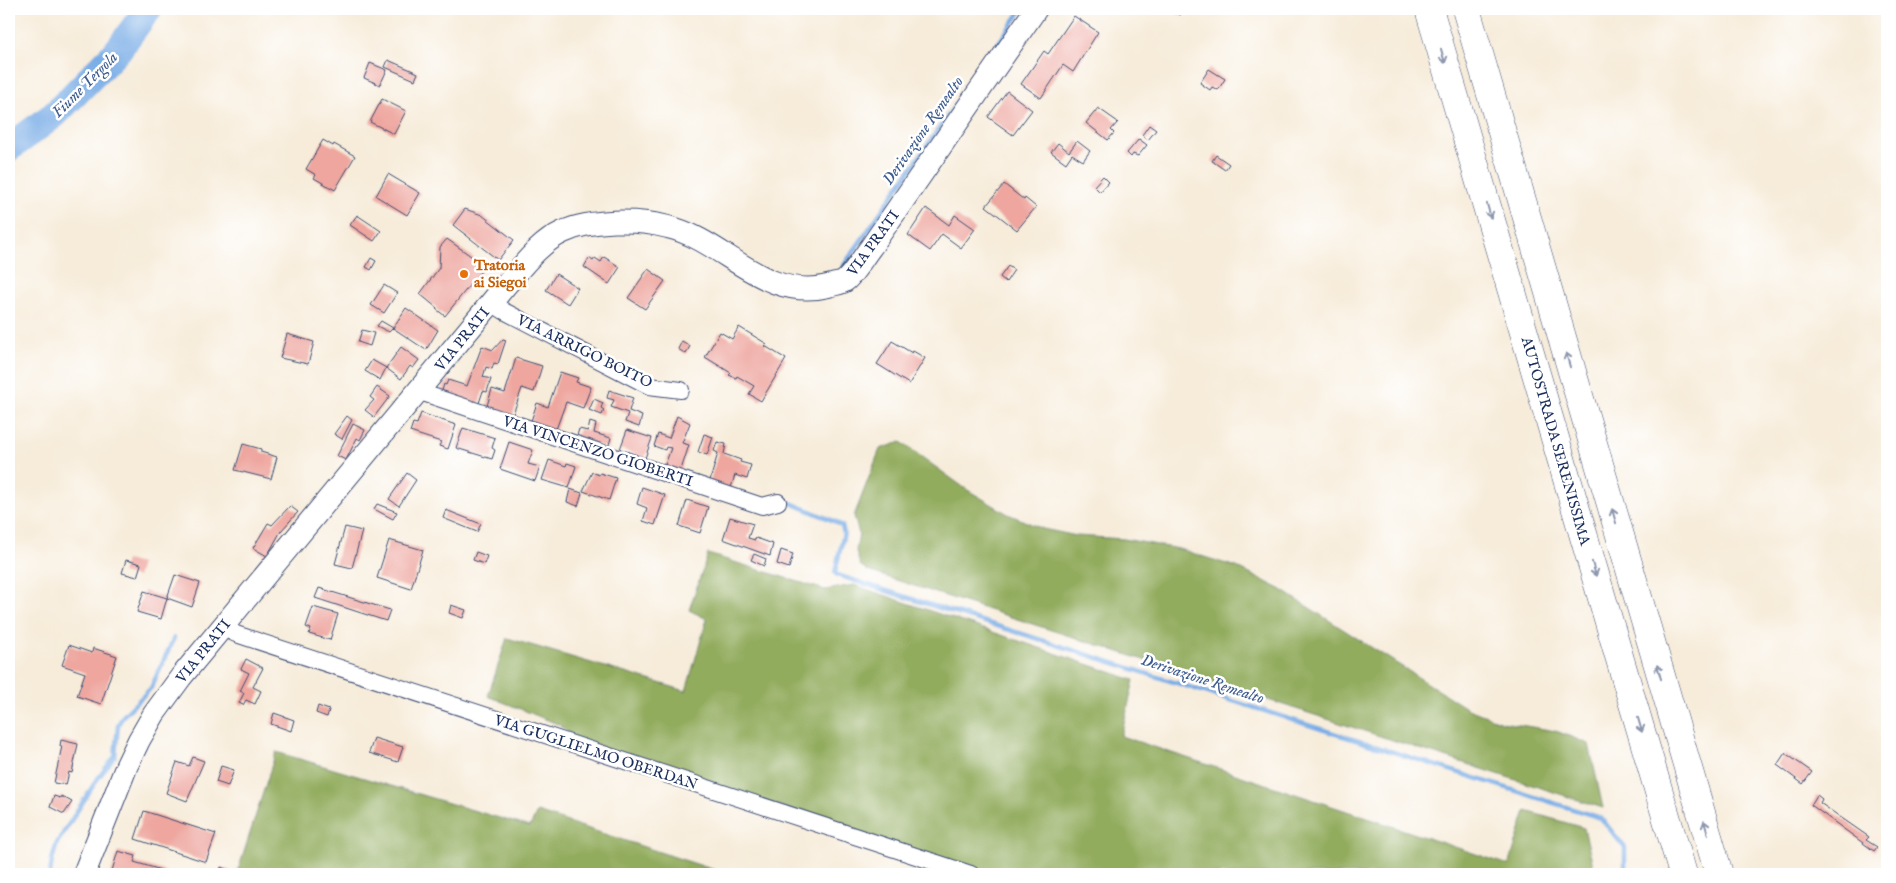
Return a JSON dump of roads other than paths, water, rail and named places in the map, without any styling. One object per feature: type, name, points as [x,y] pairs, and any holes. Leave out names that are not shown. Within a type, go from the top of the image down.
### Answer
[{"type":"highway","name":"AUTOSTRADA SERENISSIMA","points":[[1429,9],[1683,874]]},
{"type":"highway","points":[[1466,9],[1720,874]]},
{"type":"street","name":"VIA PRATI","points":[[84,874],[128,764],[149,723],[181,677],[521,268],[546,243],[563,232],[584,226],[612,222],[639,223],[668,227],[696,238],[759,276],[785,286],[818,288],[845,282],[1036,9]]},
{"type":"street","name":"VIA ARRIGO BOITO","points":[[492,303],[649,386],[681,390]]},
{"type":"street","name":"VIA VINCENZO GIOBERTI","points":[[420,390],[426,394],[762,506],[778,502]]},
{"type":"street","name":"VIA GUGLIELMO OBERDAN","points":[[222,627],[246,637],[971,874]]},
{"type":"waterway","name":"Fiume Tergola","points":[[9,148],[54,115],[118,50],[148,9]]},
{"type":"waterway","name":"Derivazione Remealto","points":[[844,265],[1022,9]]},
{"type":"waterway","name":"Derivazione Remealto","points":[[791,503],[842,526],[844,533],[835,572],[837,575],[1601,818],[1625,848],[1625,874]]},
{"type":"waterway","points":[[50,874],[57,843],[96,781],[115,756],[118,726],[122,717],[151,688],[174,638]]},
{"type":"place","name":"Tratoria ai Siegoi","points":[[464,274]]}]
